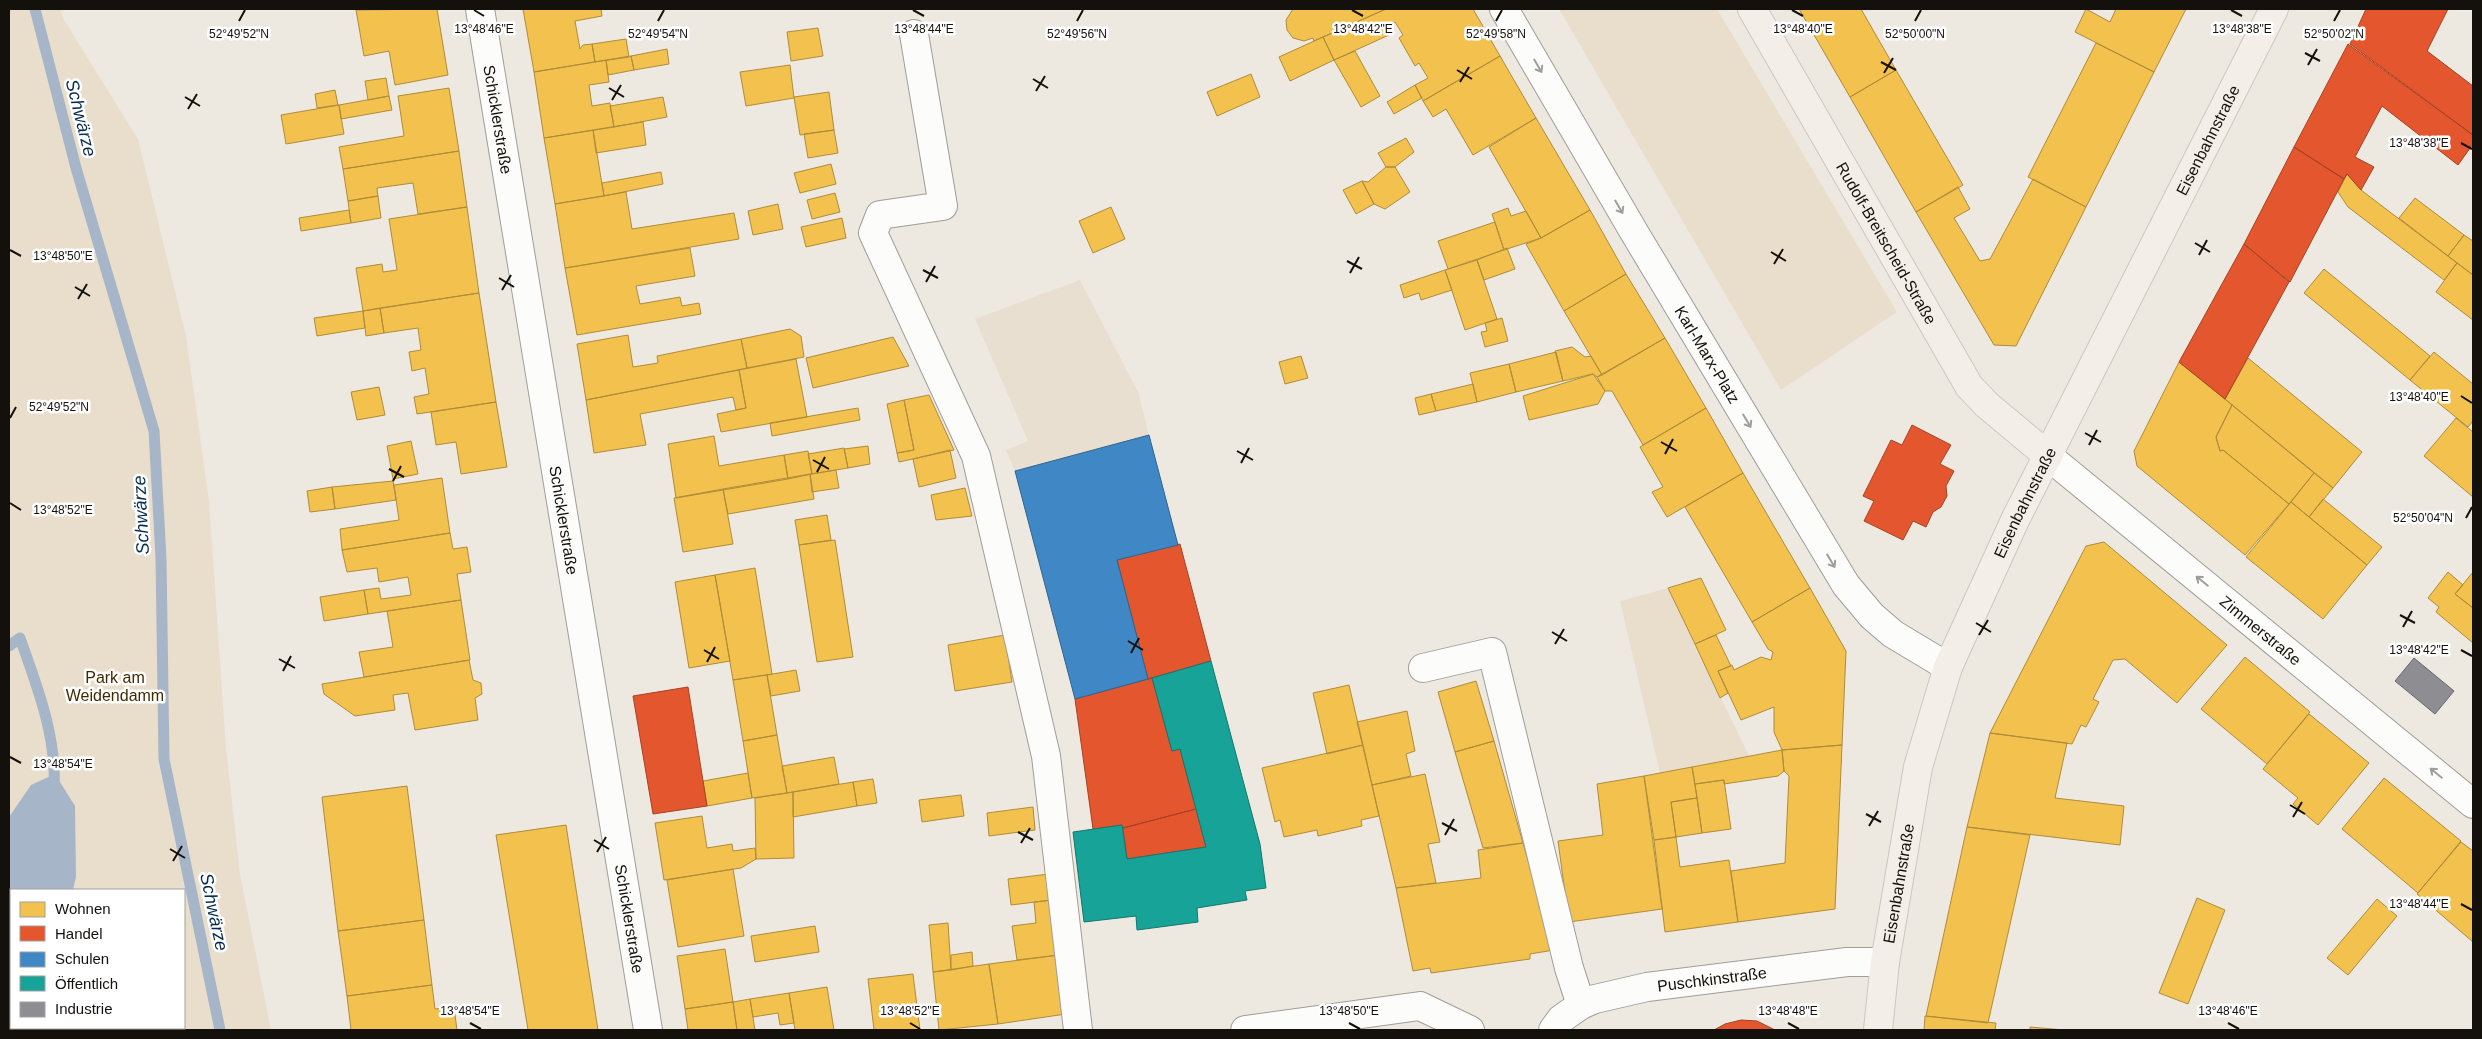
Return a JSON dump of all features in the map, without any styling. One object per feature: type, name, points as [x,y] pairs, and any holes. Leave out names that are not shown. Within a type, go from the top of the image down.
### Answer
[{"type":"main road","name":"Rudolf-Breitscheid-Straße","points":[[1752,9],[1969,386],[1987,405],[2048,456]]},
{"type":"main road","name":"Eisenbahnstraße","points":[[1878,1030],[1885,962],[1918,767],[1948,667],[2015,520],[2274,9]]},
{"type":"street","name":"Schicklerstraße","points":[[480,9],[648,1030]]},
{"type":"street","name":"Karl-Marx-Platz","points":[[1504,9],[1634,232],[1846,585],[1872,616],[1893,634],[1948,667]]},
{"type":"street","points":[[914,34],[944,206],[880,215],[873,233],[976,456],[1046,756],[1078,1030]]},
{"type":"street","name":"Zimmerstraße","points":[[2048,456],[2473,804]]},
{"type":"street","points":[[1423,668],[1492,652],[1580,1005]]},
{"type":"street","name":"Puschkinstraße","points":[[1552,1030],[1561,1019],[1580,1005],[1595,999],[1647,987],[1847,962],[1885,962]]},
{"type":"street","points":[[1245,1030],[1420,1006],[1470,1030]]},
{"type":"shaded area","points":[[1080,280],[1138,392],[1149,435],[1015,471],[1006,450],[1028,441],[975,319]]},
{"type":"green space","name":"Park am Weidendamm","points":[[9,9],[60,9],[64,20],[138,139],[186,336],[209,501],[226,748],[240,874],[271,1030],[17,1030],[185,1029],[185,889],[73,889],[76,876],[75,856],[31,785],[9,817]]},
{"type":"green space","points":[[1559,9],[1717,9],[1897,312],[1781,390]]},
{"type":"green space","points":[[1668,588],[1749,756],[1660,773],[1620,601]]},
{"type":"water","points":[[55,774],[75,806],[76,877],[73,889],[10,889],[10,1029],[17,1030],[9,1030],[9,817],[31,785]]},
{"type":"building: Wohnen","points":[[437,9],[448,75],[395,85],[389,51],[364,56],[356,10]]},
{"type":"building: Wohnen","points":[[523,9],[601,9],[602,16],[575,21],[580,49],[583,45],[592,44],[595,62],[534,72]]},
{"type":"building: Wohnen","points":[[1293,9],[1386,9],[1314,41],[1313,38],[1304,41],[1293,38],[1287,30],[1286,20]]},
{"type":"building: Wohnen","points":[[1386,9],[1473,9],[1500,56],[1423,101],[1415,85],[1428,78],[1419,63],[1415,66],[1399,38],[1403,35],[1395,22],[1385,28],[1389,35],[1334,60],[1323,37]]},
{"type":"building: Wohnen","points":[[1799,9],[1861,9],[1896,70],[1850,97]]},
{"type":"building: Wohnen","points":[[2086,9],[2110,22],[2116,9],[2186,9],[2154,72],[2075,32]]},
{"type":"building: Wohnen","points":[[818,28],[823,56],[791,61],[787,32]]},
{"type":"building: Wohnen","points":[[1323,37],[1334,60],[1290,81],[1279,57]]},
{"type":"building: Wohnen","points":[[626,39],[629,57],[595,62],[592,44]]},
{"type":"building: Wohnen","points":[[2096,43],[2154,72],[2086,207],[2028,177]]},
{"type":"building: Wohnen","points":[[667,49],[669,64],[634,70],[631,56]]},
{"type":"building: Wohnen","points":[[1355,51],[1380,96],[1361,107],[1334,60]]},
{"type":"building: Wohnen","points":[[631,56],[634,70],[608,75],[606,60]]},
{"type":"building: Wohnen","points":[[1500,56],[1536,118],[1473,155],[1446,109],[1433,117],[1423,101]]},
{"type":"building: Wohnen","points":[[606,60],[609,82],[589,85],[592,106],[610,103],[614,127],[544,138],[534,72]]},
{"type":"building: Wohnen","points":[[790,65],[794,98],[746,106],[740,72]]},
{"type":"building: Wohnen","points":[[1896,70],[1963,185],[1916,212],[1850,97]]},
{"type":"building: Wohnen","points":[[1251,74],[1260,97],[1217,116],[1207,92]]},
{"type":"building: Wohnen","points":[[386,78],[389,96],[368,100],[365,81]]},
{"type":"building: Wohnen","points":[[1415,85],[1422,98],[1394,114],[1387,102]]},
{"type":"building: Wohnen","points":[[449,88],[459,151],[343,169],[339,147],[404,136],[398,96]]},
{"type":"building: Wohnen","points":[[335,90],[338,105],[317,108],[315,94]]},
{"type":"building: Wohnen","points":[[829,92],[834,130],[800,135],[794,97]]},
{"type":"building: Wohnen","points":[[389,96],[392,110],[341,119],[339,105]]},
{"type":"building: Wohnen","points":[[663,97],[667,117],[614,127],[610,106]]},
{"type":"building: Wohnen","points":[[339,105],[344,134],[286,144],[281,115]]},
{"type":"building: Wohnen","points":[[1536,118],[1590,210],[1541,238],[1489,147]]},
{"type":"building: Wohnen","points":[[643,122],[646,145],[596,153],[593,130]]},
{"type":"building: Wohnen","points":[[593,130],[604,196],[555,204],[544,138]]},
{"type":"building: Wohnen","points":[[834,130],[838,153],[808,158],[804,134]]},
{"type":"building: Wohnen","points":[[1406,138],[1414,152],[1395,167],[1386,167],[1378,153]]},
{"type":"building: Wohnen","points":[[459,151],[467,207],[418,214],[413,183],[377,188],[378,196],[348,201],[343,169]]},
{"type":"building: Wohnen","points":[[831,164],[836,184],[800,193],[794,173]]},
{"type":"building: Wohnen","points":[[1386,167],[1395,167],[1410,192],[1385,209],[1374,204],[1362,181],[1368,182]]},
{"type":"building: Wohnen","points":[[661,172],[663,184],[604,196],[602,183]]},
{"type":"building: Wohnen","points":[[2347,174],[2361,190],[2457,263],[2444,280],[2348,207],[2338,192]]},
{"type":"building: Wohnen","points":[[2033,179],[2086,207],[2016,346],[1994,345],[1916,212],[1958,187],[1970,209],[1954,218],[1980,261],[1990,259]]},
{"type":"building: Wohnen","points":[[1362,181],[1374,204],[1356,214],[1343,190]]},
{"type":"building: Wohnen","points":[[626,192],[632,229],[734,213],[739,239],[565,268],[555,204]]},
{"type":"building: Wohnen","points":[[835,193],[840,212],[812,219],[807,200]]},
{"type":"building: Wohnen","points":[[378,196],[381,218],[351,223],[348,201]]},
{"type":"building: Wohnen","points":[[2415,198],[2464,235],[2448,256],[2399,218]]},
{"type":"building: Wohnen","points":[[778,204],[783,229],[753,235],[748,211]]},
{"type":"building: Wohnen","points":[[467,207],[479,293],[363,311],[356,268],[382,264],[383,272],[397,270],[389,219]]},
{"type":"building: Wohnen","points":[[1111,207],[1125,239],[1093,253],[1079,221]]},
{"type":"building: Wohnen","points":[[1508,208],[1511,216],[1526,211],[1541,238],[1504,250],[1492,214]]},
{"type":"building: Wohnen","points":[[349,210],[351,223],[301,231],[299,218]]},
{"type":"building: Wohnen","points":[[1590,210],[1626,274],[1564,311],[1526,244],[1541,238]]},
{"type":"building: Wohnen","points":[[842,218],[846,238],[806,247],[801,227]]},
{"type":"building: Wohnen","points":[[1495,222],[1504,250],[1448,269],[1438,241]]},
{"type":"building: Wohnen","points":[[2464,235],[2473,241],[2473,275],[2448,256]]},
{"type":"building: Wohnen","points":[[690,248],[695,276],[636,286],[640,304],[680,297],[682,306],[699,303],[701,314],[577,335],[565,268]]},
{"type":"building: Wohnen","points":[[1507,248],[1515,269],[1484,280],[1477,260]]},
{"type":"building: Wohnen","points":[[1477,260],[1497,319],[1465,330],[1445,270]]},
{"type":"building: Wohnen","points":[[2457,263],[2473,275],[2473,320],[2436,292]]},
{"type":"building: Wohnen","points":[[2324,269],[2430,356],[2410,380],[2304,293]]},
{"type":"building: Wohnen","points":[[1445,270],[1452,290],[1421,300],[1419,293],[1404,298],[1400,285]]},
{"type":"building: Wohnen","points":[[1626,274],[1665,338],[1602,375],[1564,311]]},
{"type":"building: Wohnen","points":[[479,293],[496,402],[417,414],[414,397],[429,394],[425,368],[412,371],[409,352],[421,350],[418,328],[384,333],[380,308]]},
{"type":"building: Wohnen","points":[[380,308],[384,333],[366,336],[363,311]]},
{"type":"building: Wohnen","points":[[363,311],[365,328],[317,336],[314,318]]},
{"type":"building: Wohnen","points":[[1502,318],[1508,341],[1485,347],[1481,332],[1487,331],[1485,323]]},
{"type":"building: Wohnen","points":[[790,329],[801,336],[804,357],[747,368],[741,339]]},
{"type":"building: Wohnen","points":[[628,335],[633,367],[658,363],[657,356],[741,339],[747,368],[586,400],[577,344]]},
{"type":"building: Wohnen","points":[[893,337],[909,366],[813,388],[806,358]]},
{"type":"building: Wohnen","points":[[1665,338],[1706,408],[1643,445],[1612,391],[1605,391],[1597,377]]},
{"type":"building: Wohnen","points":[[1572,347],[1585,357],[1591,356],[1602,375],[1597,377],[1593,374],[1563,381],[1555,351]]},
{"type":"building: Wohnen","points":[[1556,352],[1563,381],[1516,392],[1509,364]]},
{"type":"building: Wohnen","points":[[2434,352],[2473,384],[2473,421],[2468,427],[2410,380]]},
{"type":"building: Wohnen","points":[[1301,356],[1308,378],[1285,384],[1279,362]]},
{"type":"building: Wohnen","points":[[2248,358],[2362,452],[2333,488],[2225,399]]},
{"type":"building: Wohnen","points":[[796,359],[807,417],[721,432],[717,414],[746,408],[739,370]]},
{"type":"building: Wohnen","points":[[2179,362],[2232,405],[2216,437],[2220,451],[2223,450],[2289,504],[2245,555],[2137,466],[2134,451]]},
{"type":"building: Wohnen","points":[[1509,364],[1516,392],[1477,402],[1470,373]]},
{"type":"building: Wohnen","points":[[739,370],[746,408],[736,410],[733,397],[640,414],[646,445],[594,453],[586,400]]},
{"type":"building: Wohnen","points":[[1593,374],[1605,391],[1598,404],[1529,420],[1523,396]]},
{"type":"building: Wohnen","points":[[1473,384],[1477,402],[1436,411],[1431,394]]},
{"type":"building: Wohnen","points":[[379,387],[385,415],[357,420],[351,392]]},
{"type":"building: Wohnen","points":[[1431,394],[1436,411],[1419,415],[1415,398]]},
{"type":"building: Wohnen","points":[[929,395],[954,450],[899,462],[897,453],[914,450],[904,400]]},
{"type":"building: Wohnen","points":[[904,400],[914,450],[897,453],[887,404]]},
{"type":"building: Wohnen","points":[[496,402],[507,467],[461,474],[456,442],[436,445],[431,412]]},
{"type":"building: Wohnen","points":[[2232,405],[2314,473],[2289,504],[2223,450],[2220,451],[2216,437]]},
{"type":"building: Wohnen","points":[[858,408],[860,420],[772,436],[770,423]]},
{"type":"building: Wohnen","points":[[1706,408],[1743,473],[1667,517],[1652,492],[1663,487],[1640,447]]},
{"type":"building: Wohnen","points":[[2456,418],[2473,432],[2473,497],[2424,456]]},
{"type":"building: Wohnen","points":[[714,436],[719,466],[784,455],[788,479],[676,498],[668,444]]},
{"type":"building: Wohnen","points":[[411,441],[418,474],[393,479],[387,446]]},
{"type":"building: Wohnen","points":[[868,446],[870,464],[848,468],[844,449]]},
{"type":"building: Wohnen","points":[[844,448],[848,468],[812,474],[808,454]]},
{"type":"building: Wohnen","points":[[950,450],[956,478],[919,487],[913,459]]},
{"type":"building: Wohnen","points":[[808,451],[812,474],[788,479],[784,455]]},
{"type":"building: Wohnen","points":[[836,470],[839,488],[812,492],[810,474]]},
{"type":"building: Wohnen","points":[[1743,473],[1810,588],[1752,622],[1685,507]]},
{"type":"building: Wohnen","points":[[2314,473],[2333,488],[2309,517],[2291,502]]},
{"type":"building: Wohnen","points":[[810,474],[814,499],[728,514],[723,489]]},
{"type":"building: Wohnen","points":[[442,478],[450,533],[342,550],[340,529],[399,520],[394,485]]},
{"type":"building: Wohnen","points":[[393,481],[396,500],[335,509],[332,487]]},
{"type":"building: Wohnen","points":[[332,487],[335,509],[310,512],[307,491]]},
{"type":"building: Wohnen","points":[[965,488],[972,516],[936,520],[931,495]]},
{"type":"building: Wohnen","points":[[723,489],[733,544],[683,552],[674,498]]},
{"type":"building: Wohnen","points":[[2323,499],[2382,547],[2367,565],[2309,517]]},
{"type":"building: Wohnen","points":[[2291,502],[2367,565],[2323,619],[2246,557]]},
{"type":"building: Wohnen","points":[[827,515],[831,540],[799,545],[795,520]]},
{"type":"building: Wohnen","points":[[450,533],[453,549],[467,547],[471,572],[457,574],[461,600],[368,614],[364,590],[379,588],[381,599],[411,595],[408,577],[379,582],[377,568],[347,572],[342,550]]},
{"type":"building: Wohnen","points":[[835,540],[853,657],[817,662],[799,545]]},
{"type":"building: Wohnen","points":[[2104,542],[2227,645],[2177,703],[2125,659],[2113,660],[2093,699],[2099,702],[2086,727],[2081,725],[2072,744],[1990,733],[2086,546]]},
{"type":"building: Wohnen","points":[[755,568],[772,674],[733,680],[715,575]]},
{"type":"building: Wohnen","points":[[2448,572],[2463,585],[2455,594],[2473,608],[2473,643],[2436,612],[2439,607],[2428,598]]},
{"type":"building: Wohnen","points":[[2473,572],[2473,608],[2455,594]]},
{"type":"building: Wohnen","points":[[715,575],[730,661],[689,668],[675,582]]},
{"type":"building: Wohnen","points":[[1701,578],[1726,630],[1695,644],[1668,588]]},
{"type":"building: Wohnen","points":[[1810,588],[1846,651],[1842,745],[1782,750],[1774,732],[1774,707],[1741,720],[1718,671],[1732,665],[1734,670],[1761,657],[1771,660],[1773,652],[1768,649],[1752,622]]},
{"type":"building: Wohnen","points":[[364,590],[368,614],[324,621],[320,597]]},
{"type":"building: Wohnen","points":[[461,600],[470,660],[364,677],[359,652],[393,647],[387,611]]},
{"type":"building: Wohnen","points":[[1005,635],[1012,682],[955,691],[948,645]]},
{"type":"building: Wohnen","points":[[1716,635],[1731,666],[1718,671],[1728,693],[1720,698],[1695,644]]},
{"type":"building: Wohnen","points":[[2245,657],[2310,712],[2267,764],[2201,709]]},
{"type":"building: Wohnen","points":[[469,660],[473,680],[481,683],[482,694],[475,698],[478,720],[415,730],[408,693],[393,695],[395,710],[355,716],[324,694],[322,684]]},
{"type":"building: Wohnen","points":[[796,670],[800,691],[771,696],[767,675]]},
{"type":"building: Wohnen","points":[[767,675],[777,735],[743,741],[733,680]]},
{"type":"building: Wohnen","points":[[1476,681],[1494,741],[1455,752],[1438,692]]},
{"type":"building: Wohnen","points":[[1349,685],[1363,745],[1327,754],[1313,693]]},
{"type":"building: Wohnen","points":[[1407,711],[1415,751],[1406,754],[1411,776],[1372,785],[1357,722]]},
{"type":"building: Wohnen","points":[[2309,714],[2369,763],[2318,825],[2293,804],[2298,798],[2263,769]]},
{"type":"building: Wohnen","points":[[1990,733],[2067,743],[2055,798],[2124,806],[2120,845],[1967,827]]},
{"type":"building: Wohnen","points":[[777,735],[787,793],[752,798],[743,741]]},
{"type":"building: Wohnen","points":[[1494,741],[1523,843],[1483,848],[1455,752]]},
{"type":"building: Wohnen","points":[[1363,745],[1379,816],[1361,820],[1362,826],[1318,836],[1317,830],[1284,837],[1280,820],[1275,822],[1262,768]]},
{"type":"building: Wohnen","points":[[1842,745],[1835,909],[1738,922],[1731,871],[1785,863],[1789,776],[1784,771],[1782,750]]},
{"type":"building: Wohnen","points":[[1782,750],[1784,771],[1778,776],[1724,784],[1724,780],[1695,784],[1692,767]]},
{"type":"building: Wohnen","points":[[834,757],[839,784],[787,793],[782,766]]},
{"type":"building: Wohnen","points":[[1692,767],[1697,798],[1671,802],[1676,837],[1654,840],[1644,776]]},
{"type":"building: Wohnen","points":[[748,773],[752,798],[707,806],[703,781]]},
{"type":"building: Wohnen","points":[[1425,774],[1440,842],[1428,844],[1436,883],[1396,888],[1372,785]]},
{"type":"building: Wohnen","points":[[1644,776],[1662,909],[1569,922],[1558,841],[1603,835],[1597,784]]},
{"type":"building: Wohnen","points":[[2384,778],[2461,841],[2418,893],[2342,829]]},
{"type":"building: Wohnen","points":[[873,779],[877,803],[857,806],[853,782]]},
{"type":"building: Wohnen","points":[[1724,780],[1731,829],[1702,833],[1695,784]]},
{"type":"building: Wohnen","points":[[853,782],[857,806],[793,817],[793,792]]},
{"type":"building: Wohnen","points":[[407,786],[424,920],[338,931],[322,797]]},
{"type":"building: Wohnen","points":[[793,792],[794,858],[756,859],[755,798]]},
{"type":"building: Wohnen","points":[[961,795],[964,816],[922,822],[919,800]]},
{"type":"building: Wohnen","points":[[1697,798],[1702,833],[1676,837],[1671,802]]},
{"type":"building: Wohnen","points":[[1033,807],[1035,830],[989,836],[987,813]]},
{"type":"building: Wohnen","points":[[702,816],[707,848],[732,844],[733,851],[755,848],[756,859],[741,868],[664,880],[655,823]]},
{"type":"building: Wohnen","points":[[566,825],[598,1030],[528,1030],[496,835]]},
{"type":"building: Wohnen","points":[[1967,827],[2030,835],[1988,1023],[1926,1016]]},
{"type":"building: Wohnen","points":[[1676,837],[1680,867],[1729,860],[1738,922],[1665,932],[1654,840]]},
{"type":"building: Wohnen","points":[[2461,842],[2473,851],[2473,942],[2417,894]]},
{"type":"building: Wohnen","points":[[1523,843],[1554,950],[1530,954],[1530,959],[1431,973],[1430,968],[1413,971],[1396,888],[1481,878],[1478,850]]},
{"type":"building: Wohnen","points":[[733,869],[744,936],[678,947],[667,880]]},
{"type":"building: Wohnen","points":[[1049,874],[1052,900],[1011,905],[1008,879]]},
{"type":"building: Wohnen","points":[[2197,898],[2225,910],[2188,1004],[2159,993]]},
{"type":"building: Wohnen","points":[[2377,899],[2397,916],[2348,975],[2327,958]]},
{"type":"building: Wohnen","points":[[1052,900],[1059,955],[1017,960],[1012,926],[1036,923],[1034,902]]},
{"type":"building: Wohnen","points":[[424,920],[432,985],[347,996],[338,931]]},
{"type":"building: Wohnen","points":[[948,923],[951,970],[933,972],[929,925]]},
{"type":"building: Wohnen","points":[[815,926],[819,952],[755,962],[751,936]]},
{"type":"building: Wohnen","points":[[725,949],[733,1002],[685,1009],[677,956]]},
{"type":"building: Wohnen","points":[[972,952],[973,966],[951,970],[951,955]]},
{"type":"building: Wohnen","points":[[1059,955],[1066,1014],[998,1024],[989,964]]},
{"type":"building: Wohnen","points":[[989,964],[998,1024],[939,1030],[933,972]]},
{"type":"building: Wohnen","points":[[913,974],[920,1030],[874,1030],[868,979]]},
{"type":"building: Wohnen","points":[[432,985],[435,1009],[454,1007],[457,1030],[351,1030],[347,996]]},
{"type":"building: Wohnen","points":[[827,987],[834,1030],[795,1030],[789,993]]},
{"type":"building: Wohnen","points":[[789,993],[794,1023],[780,1025],[778,1013],[753,1017],[750,999]]},
{"type":"building: Wohnen","points":[[750,999],[755,1030],[737,1030],[733,1002]]},
{"type":"building: Wohnen","points":[[733,1002],[737,1030],[688,1030],[685,1009]]},
{"type":"building: Wohnen","points":[[1925,1016],[1996,1023],[1995,1030],[1924,1030]]},
{"type":"building: Wohnen","points":[[2030,1027],[2064,1030],[2030,1030]]},
{"type":"building: Handel","points":[[2366,9],[2448,9],[2427,51],[2473,86],[2473,135],[2350,44]]},
{"type":"building: Handel","points":[[2348,44],[2473,135],[2473,144],[2458,165],[2382,106],[2355,157],[2374,167],[2361,190],[2347,174],[2344,179],[2294,147]]},
{"type":"building: Handel","points":[[2294,147],[2344,179],[2290,282],[2244,244]]},
{"type":"building: Handel","points":[[2244,244],[2289,282],[2225,399],[2179,362]]},
{"type":"building: Handel","points":[[1912,425],[1951,445],[1940,464],[1954,471],[1946,486],[1947,496],[1941,507],[1933,512],[1926,527],[1913,521],[1903,540],[1864,521],[1874,501],[1863,496],[1891,440],[1902,445]]},
{"type":"building: Handel","points":[[1180,544],[1211,661],[1148,679],[1117,560]]},
{"type":"building: Handel","points":[[1152,678],[1172,751],[1180,749],[1196,809],[1123,828],[1122,825],[1093,829],[1075,699]]},
{"type":"building: Handel","points":[[688,687],[707,806],[653,814],[633,696]]},
{"type":"building: Handel","points":[[1196,809],[1206,847],[1127,859],[1123,828]]},
{"type":"building: Handel","points":[[1741,1020],[1757,1021],[1775,1030],[1714,1030],[1725,1024]]},
{"type":"building: Schulen","points":[[1149,435],[1178,545],[1117,560],[1148,679],[1075,699],[1015,471]]},
{"type":"building: Öffentlich","points":[[1211,661],[1260,844],[1266,888],[1245,891],[1247,900],[1197,908],[1198,922],[1137,930],[1136,916],[1084,922],[1073,832],[1122,825],[1127,859],[1206,847],[1180,749],[1172,751],[1152,678]]},
{"type":"building: Industrie","points":[[2414,658],[2454,691],[2435,714],[2395,681]]},
{"type":"waterway","name":"Schwärze","points":[[35,9],[76,168],[154,431],[161,558],[164,759],[220,1030]]},
{"type":"waterway","points":[[9,646],[20,638],[39,693],[52,750],[54,789]]}]
